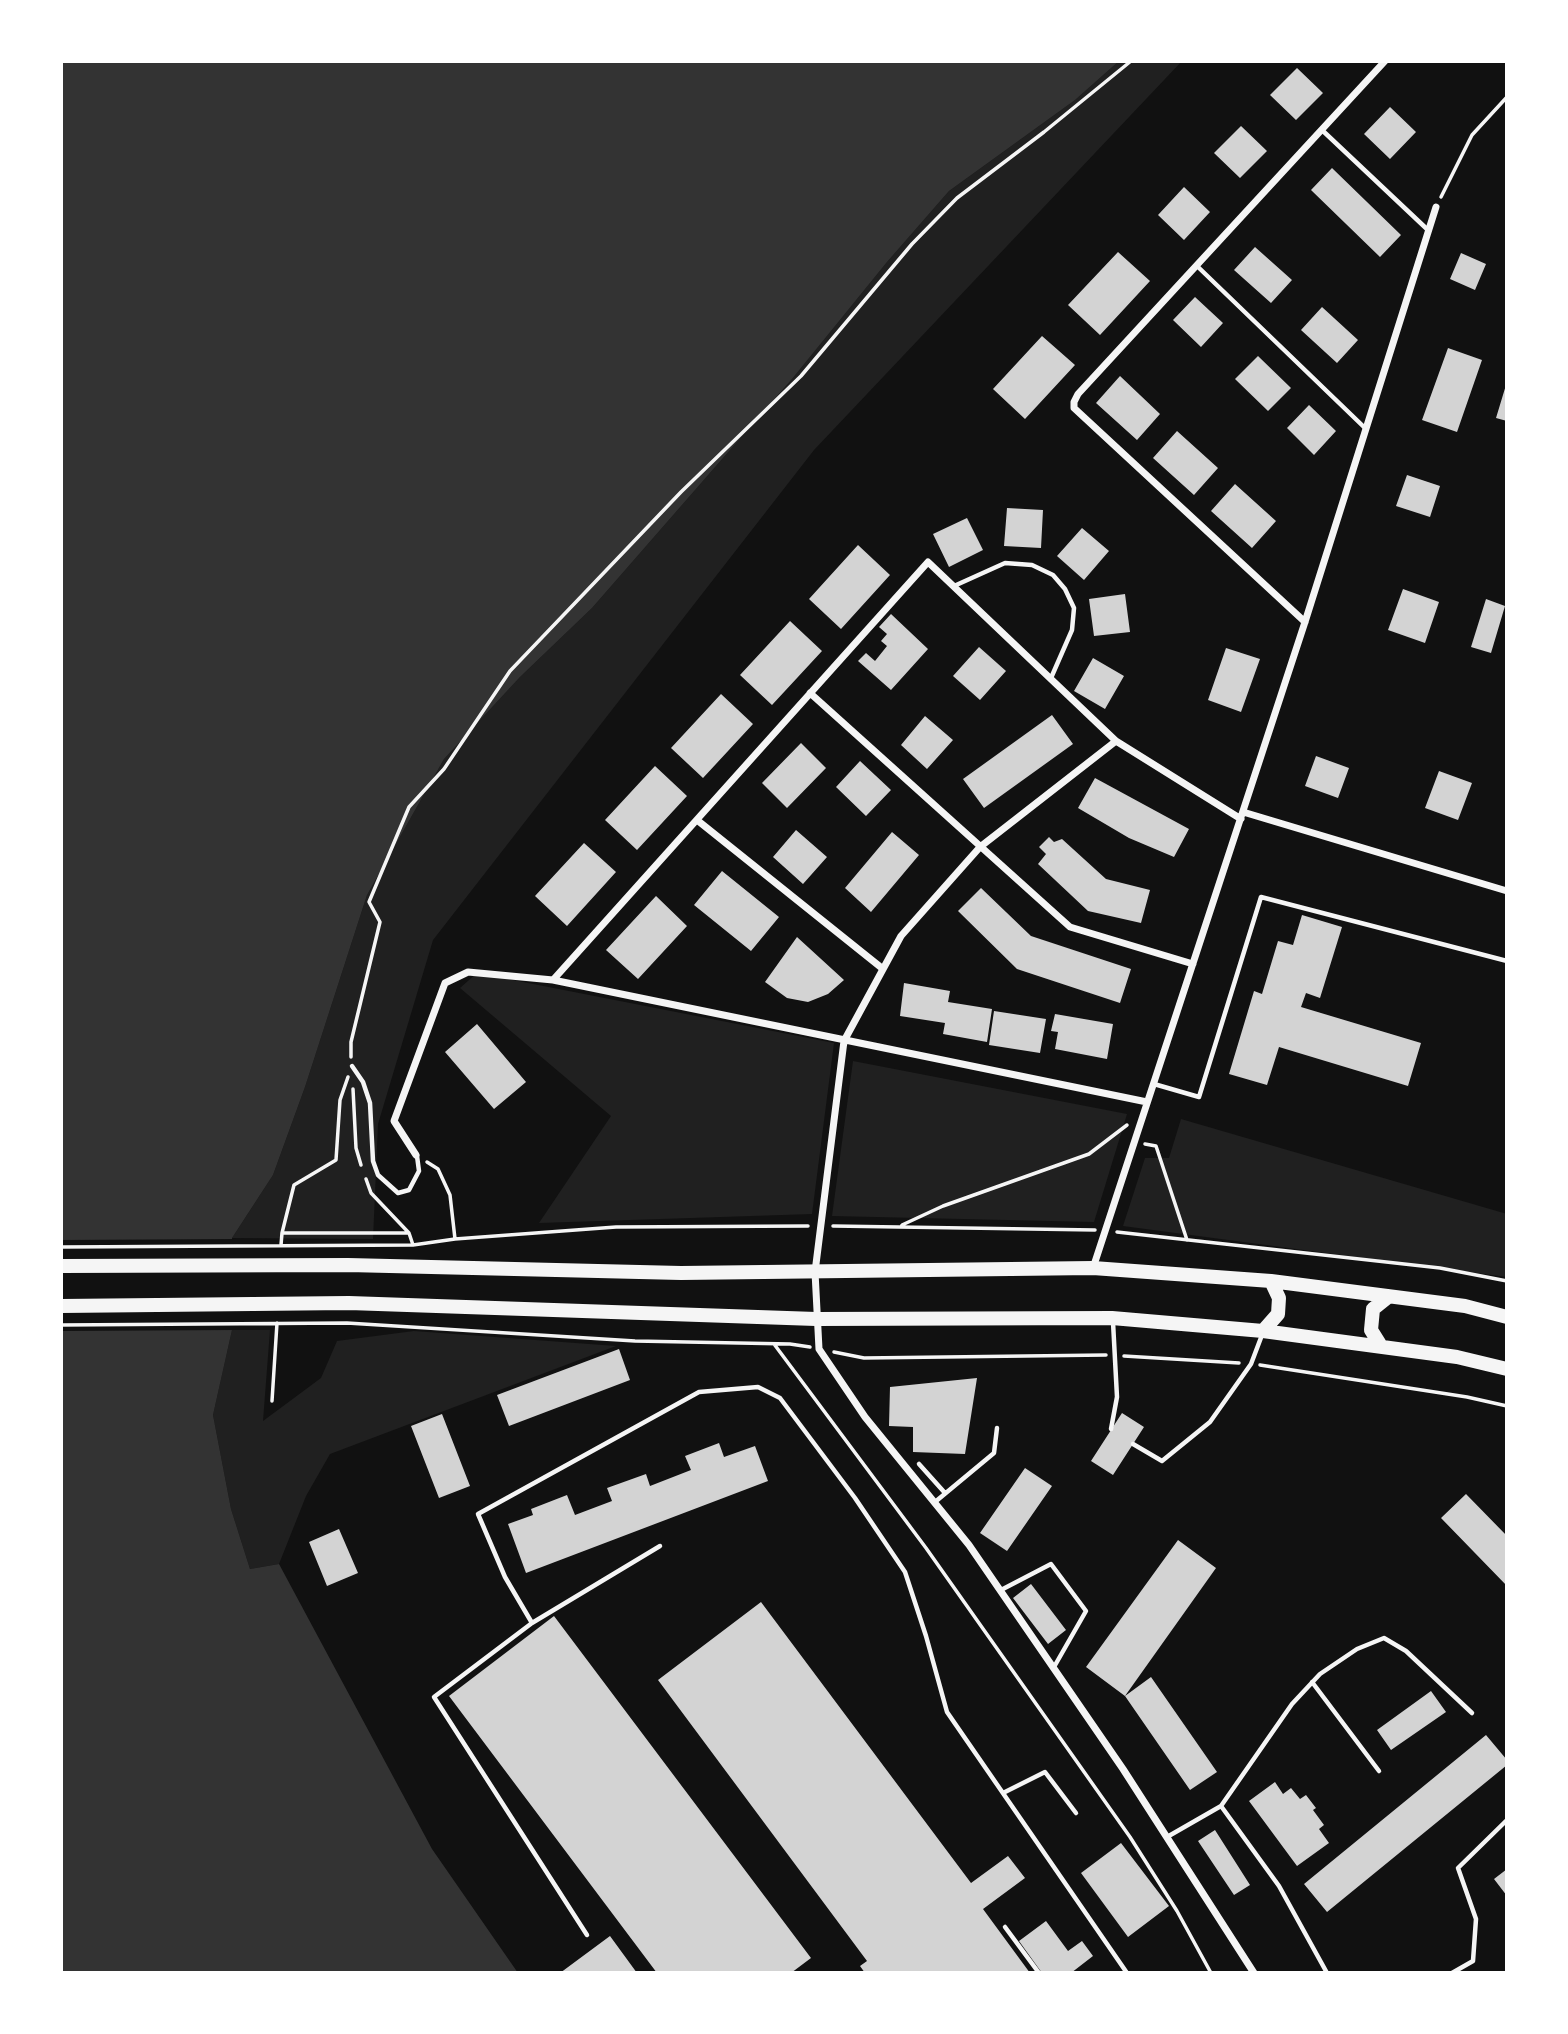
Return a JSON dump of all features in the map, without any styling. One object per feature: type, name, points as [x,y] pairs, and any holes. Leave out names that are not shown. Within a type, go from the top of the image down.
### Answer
[{"type":"highway","points":[[61,1266],[348,1265],[681,1273],[1093,1268],[1271,1281],[1465,1306],[1507,1317]]},
{"type":"highway","points":[[1263,1331],[1278,1314],[1279,1298],[1271,1281]]},
{"type":"highway","points":[[1381,1346],[1371,1330],[1373,1309],[1388,1297]]},
{"type":"highway","points":[[61,1306],[349,1303],[816,1319],[1112,1318],[1263,1331],[1381,1346],[1457,1357],[1507,1369]]},
{"type":"street","points":[[1305,622],[1074,408],[1074,402],[1078,394],[1385,61]]},
{"type":"street","points":[[1093,1268],[1305,622],[1436,208]]},
{"type":"street","points":[[553,981],[928,562],[1116,741],[1242,816],[1507,891]]},
{"type":"street","points":[[810,693],[1070,927],[1193,964]]},
{"type":"street","points":[[1116,741],[980,847],[901,936],[844,1041],[815,1272],[819,1349],[865,1417],[969,1545],[1167,1837],[1254,1973]]},
{"type":"street","points":[[697,820],[883,969]]},
{"type":"street","points":[[416,1155],[394,1121],[445,984],[468,972],[553,981],[1147,1102]]},
{"type":"lane","points":[[1323,131],[1429,231]]},
{"type":"lane","points":[[1197,266],[1366,428]]},
{"type":"lane","points":[[954,586],[1005,563],[1032,565],[1053,575],[1065,589],[1074,608],[1072,630],[1051,679]]},
{"type":"lane","points":[[1153,1083],[1199,1097],[1261,897],[1507,961]]},
{"type":"lane","points":[[352,1066],[363,1082],[370,1103],[373,1161],[378,1175],[398,1193],[409,1190],[419,1171],[416,1155]]},
{"type":"lane","points":[[1111,1429],[1117,1397],[1112,1318]]},
{"type":"lane","points":[[1133,1444],[1162,1461],[1210,1422],[1251,1364],[1263,1331]]},
{"type":"lane","points":[[532,1623],[505,1577],[478,1514],[699,1392],[758,1387],[780,1398],[855,1497],[905,1572],[947,1712],[1127,1973]]},
{"type":"lane","points":[[934,1503],[994,1453],[997,1428]]},
{"type":"lane","points":[[919,1464],[945,1493]]},
{"type":"lane","points":[[587,1935],[434,1697],[532,1623],[660,1546]]},
{"type":"lane","points":[[1000,1591],[1051,1563],[1086,1611],[1054,1668]]},
{"type":"lane","points":[[1167,1837],[1221,1806],[1292,1704],[1320,1674],[1357,1649],[1384,1638],[1406,1651],[1472,1713]]},
{"type":"lane","points":[[1312,1682],[1379,1771]]},
{"type":"lane","points":[[1003,1793],[1045,1772],[1076,1813]]},
{"type":"lane","points":[[1221,1806],[1279,1886],[1327,1973]]},
{"type":"lane","points":[[1452,1973],[1473,1961],[1476,1919],[1458,1868],[1507,1820]]},
{"type":"lane","points":[[1005,1927],[1039,1973]]},
{"type":"path","points":[[413,1245],[409,1233],[371,1193],[356,1148],[351,1042],[380,922],[369,902],[409,807],[444,769],[510,671],[681,492],[801,376],[912,244],[957,198],[1131,61]]},
{"type":"path","points":[[1436,208],[1472,135],[1507,97]]},
{"type":"path","points":[[281,1247],[294,1185],[336,1160],[340,1100],[352,1066]]},
{"type":"path","points":[[901,1226],[943,1206],[1088,1154],[1143,1113]]},
{"type":"path","points":[[1134,1142],[1156,1146],[1187,1240]]},
{"type":"path","points":[[416,1155],[438,1169],[450,1195],[455,1239]]},
{"type":"path","points":[[61,1247],[413,1245],[455,1239],[616,1227],[901,1226],[1104,1231],[1440,1268],[1507,1281]]},
{"type":"path","points":[[282,1233],[409,1233]]},
{"type":"path","points":[[272,1401],[277,1317]]},
{"type":"path","points":[[61,1325],[346,1324],[635,1341],[774,1344],[864,1358],[1115,1355],[1251,1364],[1467,1397],[1507,1406]]},
{"type":"path","points":[[774,1344],[926,1548],[1130,1837],[1211,1973]]},
{"type":"shaded area","points":[[61,61],[1119,61],[1075,100],[949,191],[792,379],[592,608],[520,677],[444,759],[367,895],[305,1087],[273,1175],[232,1238],[232,1330],[213,1415],[231,1509],[250,1569],[279,1564],[432,1849],[518,1973],[61,1973]]},
{"type":"shaded area","points":[[1119,61],[1182,61],[814,450],[433,940],[378,1124],[373,1239],[232,1238],[273,1175],[305,1087],[367,895],[444,759],[520,677],[592,608],[792,379],[949,191],[1075,100]]},
{"type":"shaded area","points":[[477,973],[834,1043],[812,1214],[539,1223],[611,1116],[460,988]]},
{"type":"shaded area","points":[[853,1061],[1127,1114],[1094,1222],[832,1216]]},
{"type":"shaded area","points":[[1181,1119],[1507,1214],[1507,1277],[1123,1226],[1145,1158],[1169,1158]]},
{"type":"shaded area","points":[[232,1330],[270,1330],[263,1421],[321,1378],[337,1341],[414,1331],[616,1346],[330,1454],[306,1496],[279,1564],[250,1569],[231,1509],[213,1415]]},
{"type":"pier","points":[[235,1239],[235,1330],[61,1331],[61,1240]]},
{"type":"building","points":[[1297,68],[1323,93],[1296,120],[1270,95]]},
{"type":"building","points":[[1390,107],[1416,132],[1390,159],[1364,134]]},
{"type":"building","points":[[1241,126],[1267,151],[1240,178],[1214,153]]},
{"type":"building","points":[[1332,168],[1401,235],[1380,257],[1311,190]]},
{"type":"building","points":[[1184,187],[1210,212],[1184,240],[1158,215]]},
{"type":"building","points":[[1255,247],[1292,280],[1271,303],[1234,270]]},
{"type":"building","points":[[1118,252],[1150,281],[1100,335],[1068,305]]},
{"type":"building","points":[[1461,253],[1486,264],[1475,290],[1450,279]]},
{"type":"building","points":[[1195,297],[1223,323],[1201,347],[1173,320]]},
{"type":"building","points":[[1322,307],[1358,340],[1337,363],[1301,330]]},
{"type":"building","points":[[1042,336],[1075,365],[1025,419],[993,389]]},
{"type":"building","points":[[1448,348],[1482,360],[1457,432],[1422,420]]},
{"type":"building","points":[[1258,356],[1291,388],[1268,411],[1235,379]]},
{"type":"building","points":[[1120,376],[1160,414],[1137,440],[1096,403]]},
{"type":"building","points":[[1507,385],[1507,421],[1496,418]]},
{"type":"building","points":[[1309,405],[1336,431],[1314,455],[1287,428]]},
{"type":"building","points":[[1177,431],[1218,468],[1194,495],[1153,458]]},
{"type":"building","points":[[1407,475],[1440,486],[1430,517],[1396,506]]},
{"type":"building","points":[[1235,484],[1276,521],[1252,548],[1211,511]]},
{"type":"building","points":[[1007,508],[1043,510],[1041,548],[1004,546]]},
{"type":"building","points":[[967,518],[983,550],[949,567],[933,534]]},
{"type":"building","points":[[1082,528],[1109,551],[1084,580],[1057,556]]},
{"type":"building","points":[[858,545],[890,575],[841,629],[809,599]]},
{"type":"building","points":[[1403,589],[1439,602],[1425,643],[1388,630]]},
{"type":"building","points":[[1125,594],[1130,632],[1094,636],[1089,599]]},
{"type":"building","points":[[1486,599],[1505,606],[1491,653],[1471,647]]},
{"type":"building","points":[[891,614],[928,649],[891,690],[858,661],[866,653],[875,661],[887,646],[881,641],[887,634],[879,627]]},
{"type":"building","points":[[790,621],[822,651],[772,705],[740,675]]},
{"type":"building","points":[[979,647],[1006,671],[980,700],[953,676]]},
{"type":"building","points":[[1226,648],[1260,659],[1241,712],[1208,700]]},
{"type":"building","points":[[1093,658],[1124,676],[1105,709],[1074,691]]},
{"type":"building","points":[[721,694],[753,724],[703,778],[671,748]]},
{"type":"building","points":[[1052,715],[1073,744],[984,808],[963,779]]},
{"type":"building","points":[[925,716],[953,740],[927,769],[901,745]]},
{"type":"building","points":[[801,743],[826,768],[787,808],[762,783]]},
{"type":"building","points":[[1316,756],[1349,768],[1338,798],[1305,786]]},
{"type":"building","points":[[860,761],[891,790],[866,816],[836,787]]},
{"type":"building","points":[[655,766],[687,796],[637,850],[605,820]]},
{"type":"building","points":[[1439,771],[1472,783],[1458,820],[1425,808]]},
{"type":"building","points":[[1095,778],[1189,829],[1174,857],[1129,838],[1078,808]]},
{"type":"building","points":[[796,830],[827,857],[803,884],[773,857]]},
{"type":"building","points":[[892,832],[919,855],[871,912],[845,888]]},
{"type":"building","points":[[1049,837],[1054,842],[1062,839],[1106,879],[1150,890],[1141,923],[1088,911],[1038,864],[1046,854],[1039,847]]},
{"type":"building","points":[[584,843],[616,872],[567,926],[535,896]]},
{"type":"building","points":[[722,871],[779,917],[751,951],[694,905]]},
{"type":"building","points":[[981,888],[1031,936],[1131,969],[1120,1003],[1017,969],[958,911]]},
{"type":"building","points":[[656,896],[687,926],[638,979],[606,950]]},
{"type":"building","points":[[1302,915],[1342,927],[1320,998],[1306,993],[1301,1007],[1421,1043],[1408,1086],[1279,1047],[1267,1085],[1229,1074],[1254,991],[1262,994],[1278,941],[1293,945]]},
{"type":"building","points":[[797,937],[844,980],[828,994],[808,1002],[787,998],[765,982]]},
{"type":"building","points":[[904,983],[950,991],[948,1002],[992,1009],[987,1042],[943,1034],[945,1023],[900,1016]]},
{"type":"building","points":[[994,1011],[1046,1019],[1040,1053],[989,1045]]},
{"type":"building","points":[[1055,1014],[1113,1024],[1107,1059],[1055,1049],[1058,1032],[1051,1031]]},
{"type":"building","points":[[477,1024],[526,1082],[494,1109],[445,1052]]},
{"type":"building","points":[[619,1349],[630,1380],[509,1426],[497,1395]]},
{"type":"building","points":[[977,1378],[965,1454],[913,1452],[913,1427],[889,1426],[890,1387]]},
{"type":"building","points":[[1122,1413],[1144,1427],[1113,1475],[1091,1461]]},
{"type":"building","points":[[442,1414],[470,1486],[439,1498],[411,1426]]},
{"type":"building","points":[[719,1443],[724,1457],[755,1446],[768,1481],[526,1573],[508,1524],[533,1515],[531,1509],[567,1495],[575,1515],[612,1501],[607,1488],[646,1474],[650,1486],[691,1470],[685,1456]]},
{"type":"building","points":[[1025,1468],[1052,1486],[1007,1551],[980,1533]]},
{"type":"building","points":[[1466,1494],[1507,1536],[1507,1586],[1441,1518]]},
{"type":"building","points":[[339,1529],[358,1573],[327,1586],[309,1542]]},
{"type":"building","points":[[1178,1540],[1216,1568],[1125,1696],[1086,1667]]},
{"type":"building","points":[[1031,1584],[1066,1630],[1048,1644],[1013,1598]]},
{"type":"building","points":[[761,1602],[971,1883],[1008,1856],[1025,1878],[983,1909],[1030,1973],[865,1973],[860,1966],[867,1961],[658,1680]]},
{"type":"building","points":[[554,1616],[811,1958],[791,1973],[657,1973],[449,1696]]},
{"type":"building","points":[[1151,1677],[1217,1772],[1190,1790],[1125,1696]]},
{"type":"building","points":[[1431,1691],[1446,1712],[1391,1750],[1377,1730]]},
{"type":"building","points":[[1486,1735],[1507,1760],[1507,1765],[1327,1912],[1304,1884]]},
{"type":"building","points":[[1275,1782],[1283,1794],[1291,1788],[1300,1799],[1306,1795],[1316,1808],[1313,1810],[1324,1825],[1319,1829],[1329,1843],[1297,1866],[1249,1801]]},
{"type":"building","points":[[1215,1830],[1250,1885],[1234,1895],[1198,1841]]},
{"type":"building","points":[[1121,1843],[1169,1906],[1128,1937],[1081,1873]]},
{"type":"building","points":[[1507,1869],[1507,1896],[1494,1879]]},
{"type":"building","points":[[1046,1921],[1068,1951],[1082,1941],[1093,1956],[1071,1973],[1042,1973],[1019,1941]]},
{"type":"building","points":[[610,1936],[637,1973],[560,1973]]}]
